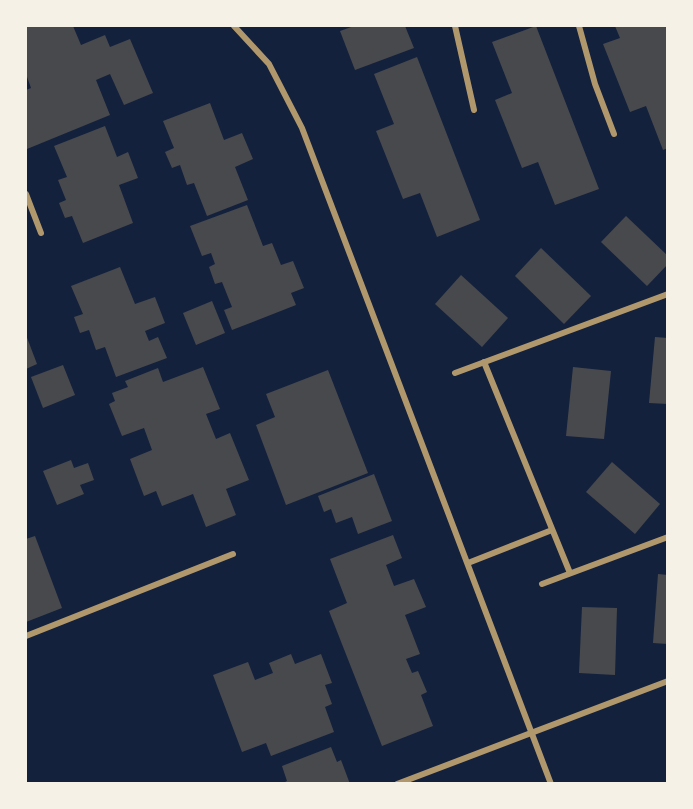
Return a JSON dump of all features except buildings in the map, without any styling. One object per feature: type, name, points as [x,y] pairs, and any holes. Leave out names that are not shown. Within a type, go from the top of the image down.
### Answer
[{"type":"street","points":[[234,26],[269,64],[302,128],[551,783]]},
{"type":"street","points":[[455,26],[474,110]]},
{"type":"street","points":[[579,26],[614,134]]},
{"type":"street","points":[[26,194],[41,232]]},
{"type":"street","points":[[455,373],[668,294]]},
{"type":"street","points":[[484,362],[570,573]]},
{"type":"street","points":[[468,563],[552,530]]},
{"type":"street","points":[[542,584],[668,537]]},
{"type":"street","points":[[26,636],[233,554]]},
{"type":"street","points":[[397,783],[668,681]]}]
